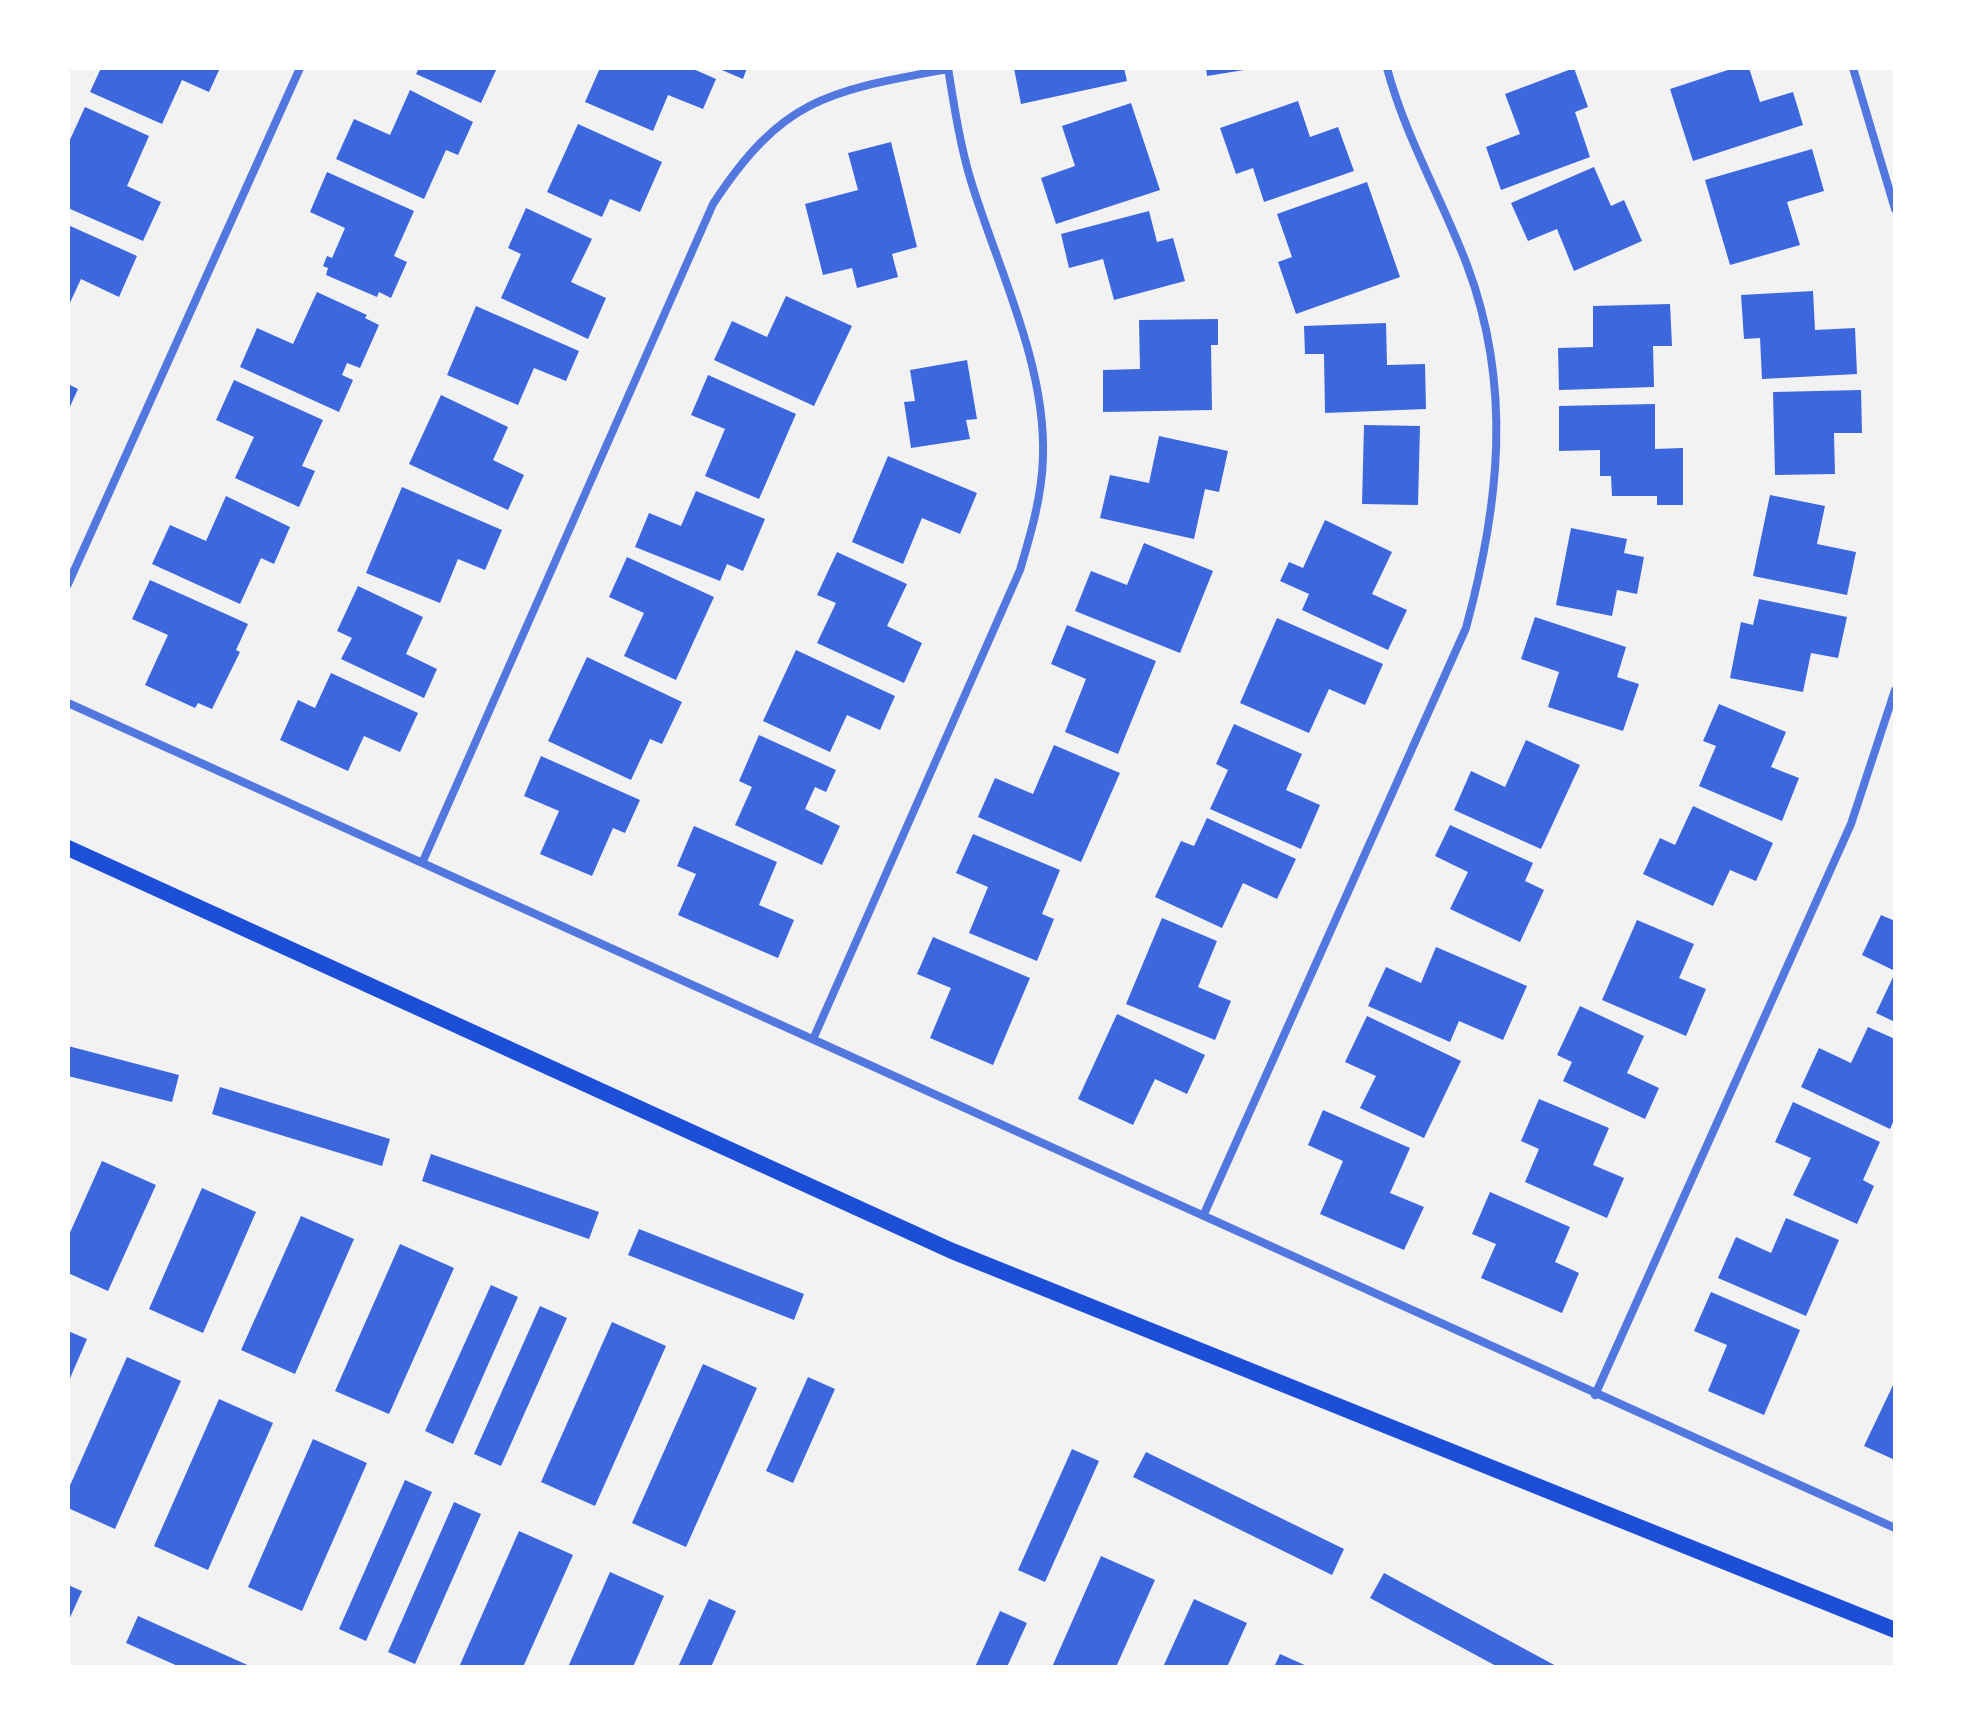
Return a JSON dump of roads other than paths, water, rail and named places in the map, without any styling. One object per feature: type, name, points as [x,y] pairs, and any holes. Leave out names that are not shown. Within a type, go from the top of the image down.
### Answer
[{"type":"main road","points":[[68,848],[952,1251],[1895,1630]]},
{"type":"street","points":[[68,584],[300,68]]},
{"type":"street","points":[[1204,1214],[1466,628],[1487,549],[1495,486],[1497,422],[1490,349],[1468,268],[1387,68]]},
{"type":"street","points":[[1853,68],[1895,209]]},
{"type":"street","points":[[423,861],[713,204],[739,165],[774,129],[811,102],[857,86],[948,69],[969,177],[1026,351],[1038,401],[1043,456],[1038,507],[1020,570],[814,1037]]},
{"type":"street","points":[[1595,1395],[1851,824],[1895,690]]},
{"type":"street","points":[[68,703],[814,1037],[1595,1395],[1895,1528]]}]
